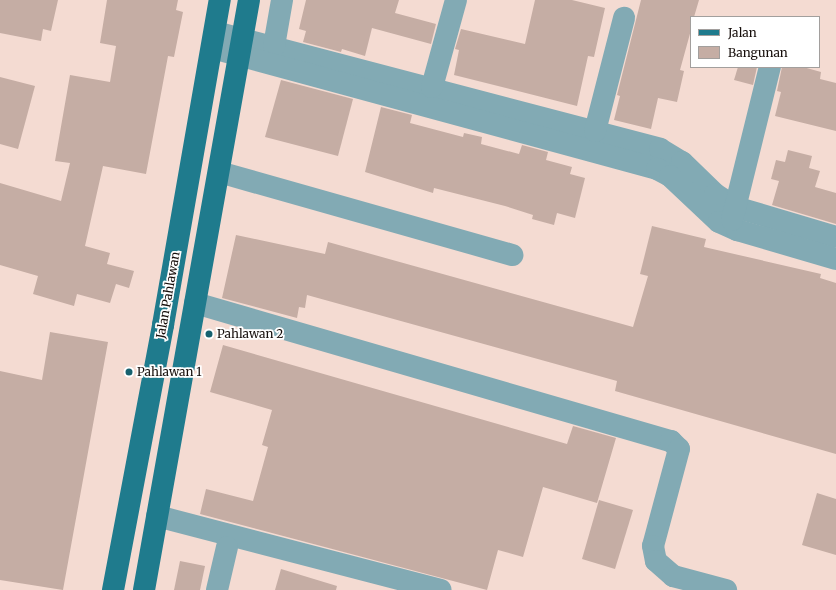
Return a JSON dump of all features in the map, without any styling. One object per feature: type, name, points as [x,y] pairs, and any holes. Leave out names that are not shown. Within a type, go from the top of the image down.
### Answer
[{"type":"main road","name":"Jalan Pahlawan","points":[[113,590],[163,325],[220,0]]},
{"type":"main road","points":[[144,590],[249,0]]},
{"type":"main road","points":[[163,325],[190,331]]},
{"type":"street","points":[[274,46],[282,0]]},
{"type":"street","points":[[432,87],[456,0]]},
{"type":"street","points":[[595,131],[624,18]]},
{"type":"street","points":[[213,40],[241,46],[657,169],[670,176],[709,215],[732,217],[836,237]]},
{"type":"street","points":[[241,46],[274,46],[660,149],[672,155],[715,194],[732,217],[836,259]]},
{"type":"street","points":[[732,217],[770,68]]},
{"type":"street","points":[[219,172],[512,255]]},
{"type":"street","points":[[195,303],[671,441],[679,449],[653,546],[656,561],[673,576],[726,590]]},
{"type":"street","points":[[157,516],[441,590]]},
{"type":"street","points":[[217,590],[227,547]]},
{"type":"building","points":[[0,0],[58,0],[51,31],[43,29],[41,41],[0,33]]},
{"type":"building","points":[[107,0],[178,0],[176,10],[183,12],[174,57],[168,56],[146,174],[103,166],[85,246],[110,253],[107,264],[134,271],[129,288],[116,284],[110,303],[77,294],[74,306],[33,294],[38,276],[0,265],[0,183],[61,201],[70,163],[55,161],[70,75],[110,82],[116,46],[100,43]]},
{"type":"building","points":[[306,0],[399,0],[395,13],[436,24],[431,44],[372,28],[365,56],[342,49],[341,52],[303,42],[306,31],[299,29]]},
{"type":"building","points":[[535,0],[572,0],[605,8],[594,57],[588,56],[577,106],[454,75],[459,50],[455,49],[461,29],[525,44]]},
{"type":"building","points":[[641,0],[699,0],[694,16],[690,16],[690,34],[680,70],[684,71],[677,102],[658,98],[651,129],[614,120],[620,96],[617,95]]},
{"type":"building","points":[[738,68],[757,68],[753,85],[734,80]]},
{"type":"building","points":[[782,68],[807,68],[821,72],[820,79],[836,83],[836,131],[775,116],[781,92],[777,91]]},
{"type":"building","points":[[0,77],[35,86],[18,149],[0,144]]},
{"type":"building","points":[[281,80],[353,99],[338,156],[265,137]]},
{"type":"building","points":[[381,107],[412,115],[410,123],[463,137],[464,133],[482,137],[481,144],[519,154],[522,145],[548,152],[546,160],[572,167],[570,174],[585,178],[575,218],[557,213],[554,225],[532,219],[533,215],[505,206],[434,188],[433,193],[365,172]]},
{"type":"building","points":[[788,150],[812,156],[809,168],[820,171],[815,187],[836,193],[836,224],[772,205],[779,181],[771,179],[776,160],[785,162]]},
{"type":"building","points":[[652,226],[706,239],[704,247],[821,274],[820,278],[836,283],[836,454],[615,391],[617,381],[307,295],[305,308],[299,307],[297,318],[222,298],[236,235],[325,254],[328,242],[633,327],[648,276],[640,274]]},
{"type":"building","points":[[50,332],[108,342],[63,590],[0,580],[0,371],[42,380]]},
{"type":"building","points":[[223,345],[567,444],[573,426],[616,438],[597,503],[543,487],[523,557],[498,550],[487,590],[200,514],[206,489],[253,501],[268,447],[262,445],[272,410],[210,392]]},
{"type":"building","points":[[817,493],[836,499],[836,555],[802,545]]},
{"type":"building","points":[[599,500],[633,510],[615,569],[582,559]]},
{"type":"building","points":[[180,561],[205,566],[200,590],[174,590]]},
{"type":"building","points":[[281,569],[337,586],[336,590],[275,590]]},
{"type":"place","name":"Pahlawan 2","points":[[209,334]]},
{"type":"place","name":"Pahlawan 1","points":[[129,372]]}]
